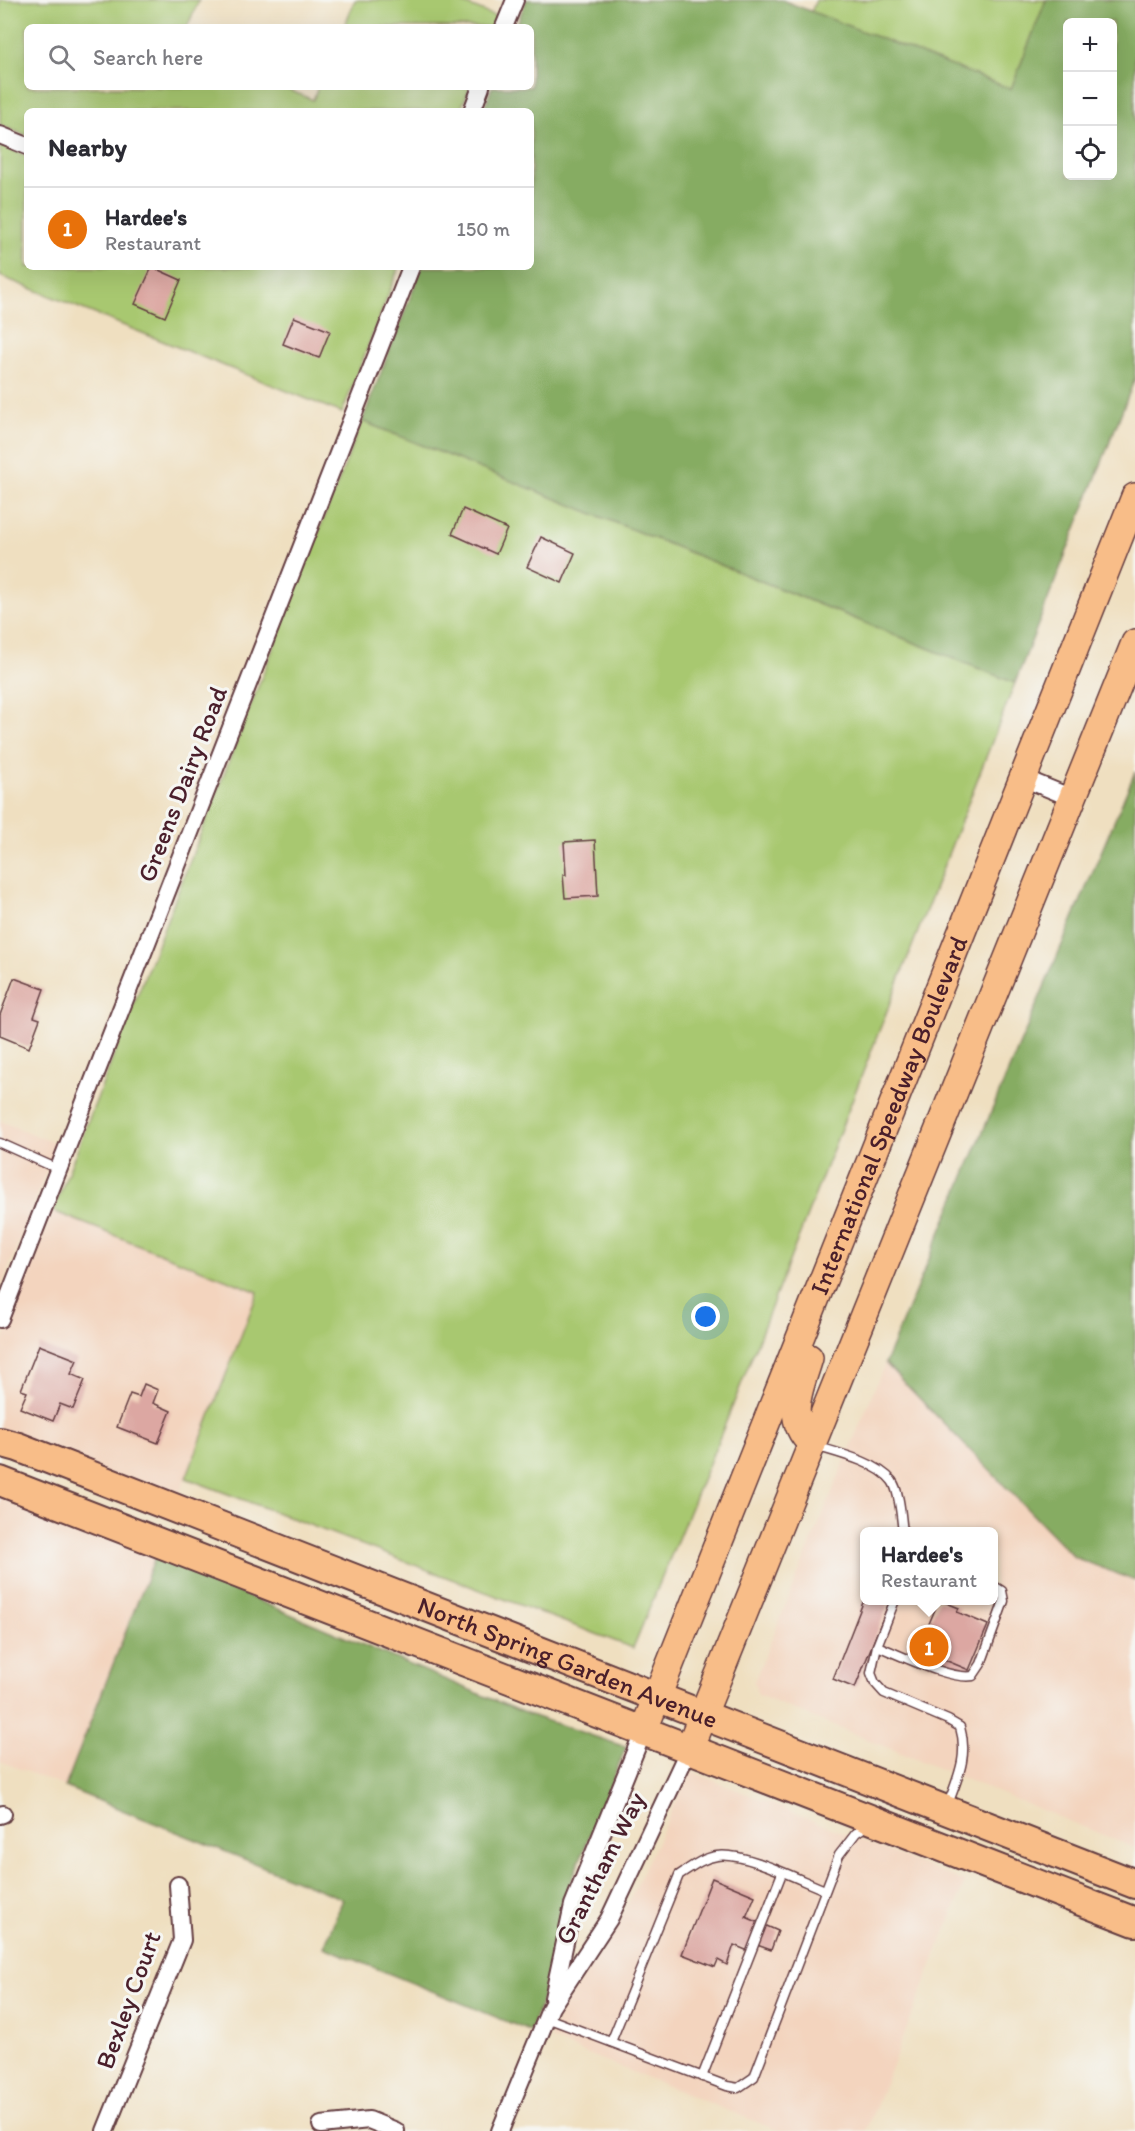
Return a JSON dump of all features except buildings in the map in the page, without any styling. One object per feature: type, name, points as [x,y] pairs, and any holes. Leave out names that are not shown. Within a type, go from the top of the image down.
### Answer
[{"type":"highway","name":"North Spring Garden Avenue","points":[[6,1446],[1135,1884]]},
{"type":"highway","name":"North Spring Garden Avenue","points":[[0,1481],[1135,1922]]},
{"type":"main road","name":"International Speedway Boulevard","points":[[643,1732],[1135,497]]},
{"type":"main road","name":"International Speedway Boulevard","points":[[689,1749],[1135,643]]},
{"type":"main road","points":[[812,1444],[803,1436],[797,1423],[796,1402],[866,1173]]},
{"type":"street","points":[[505,24],[515,0]]},
{"type":"street","points":[[472,108],[480,90]]},
{"type":"street","points":[[0,135],[24,145]]},
{"type":"street","name":"Greens Dairy Road","points":[[0,1319],[410,270]]},
{"type":"street","points":[[1023,778],[1072,798]]},
{"type":"street","name":"Grantham Way","points":[[549,2013],[573,1905],[643,1732]]},
{"type":"street","name":"Grantham Way","points":[[500,2131],[549,2013],[609,1919],[689,1749]]},
{"type":"street","name":"Bexley Court","points":[[105,2131],[182,1940],[178,1885]]},
{"type":"street","points":[[321,2125],[369,2120],[396,2131]]},
{"type":"lane","points":[[0,1143],[58,1169]]},
{"type":"lane","points":[[812,1444],[873,1466],[893,1481],[899,1500],[902,1527]]},
{"type":"lane","points":[[877,1646],[949,1674],[963,1678],[973,1676],[981,1664],[1004,1601],[1002,1591],[998,1589]]},
{"type":"lane","points":[[893,1605],[877,1646],[871,1673],[875,1683],[884,1693],[960,1727],[964,1742],[962,1765],[946,1810]]},
{"type":"lane","points":[[549,2013],[611,2042],[702,2077],[738,2088],[754,2077],[839,1855],[856,1833],[873,1821]]},
{"type":"lane","points":[[611,2042],[679,1875],[698,1862],[717,1856],[741,1857],[825,1890]]},
{"type":"lane","points":[[702,2077],[782,1873]]},
{"type":"shaded area","points":[[0,1121],[57,1144],[0,1290]]},
{"type":"shaded area","points":[[53,1211],[258,1292],[177,1500],[0,1433],[0,1348]]},
{"type":"shaded area","points":[[885,1363],[1074,1557],[1135,1581],[1135,1848],[758,1695],[754,1682]]},
{"type":"shaded area","points":[[0,1491],[157,1552],[65,1787],[0,1761]]},
{"type":"shaded area","points":[[690,1771],[965,1882],[866,2131],[779,2131],[550,2039],[561,2011],[619,1923]]},
{"type":"green space","points":[[0,0],[199,0],[188,24],[24,24],[24,90],[289,90],[313,100],[317,90],[469,90],[461,108],[24,108],[24,135],[0,125]]},
{"type":"green space","points":[[355,0],[455,0],[497,17],[494,24],[345,24]]},
{"type":"green space","points":[[526,0],[782,0],[1011,89],[1046,0],[1135,0],[1135,378],[1015,683],[362,421],[421,270],[534,270],[534,108],[484,108],[491,90],[534,90],[534,24],[517,24]]},
{"type":"green space","points":[[816,0],[1046,0],[1011,89],[811,12]]},
{"type":"green space","points":[[0,145],[24,155],[24,270],[398,270],[342,413],[0,276]]},
{"type":"green space","points":[[362,421],[1015,683],[733,1405],[633,1648],[186,1478],[258,1292],[53,1211]]},
{"type":"green space","points":[[1135,772],[1135,1581],[1074,1557],[885,1363]]},
{"type":"green space","points":[[155,1557],[527,1714],[626,1747],[563,1901],[541,2003],[530,2031],[324,1947],[343,1899],[65,1787]]},
{"type":"place","name":"Hardee's","points":[[929,1647]]}]
